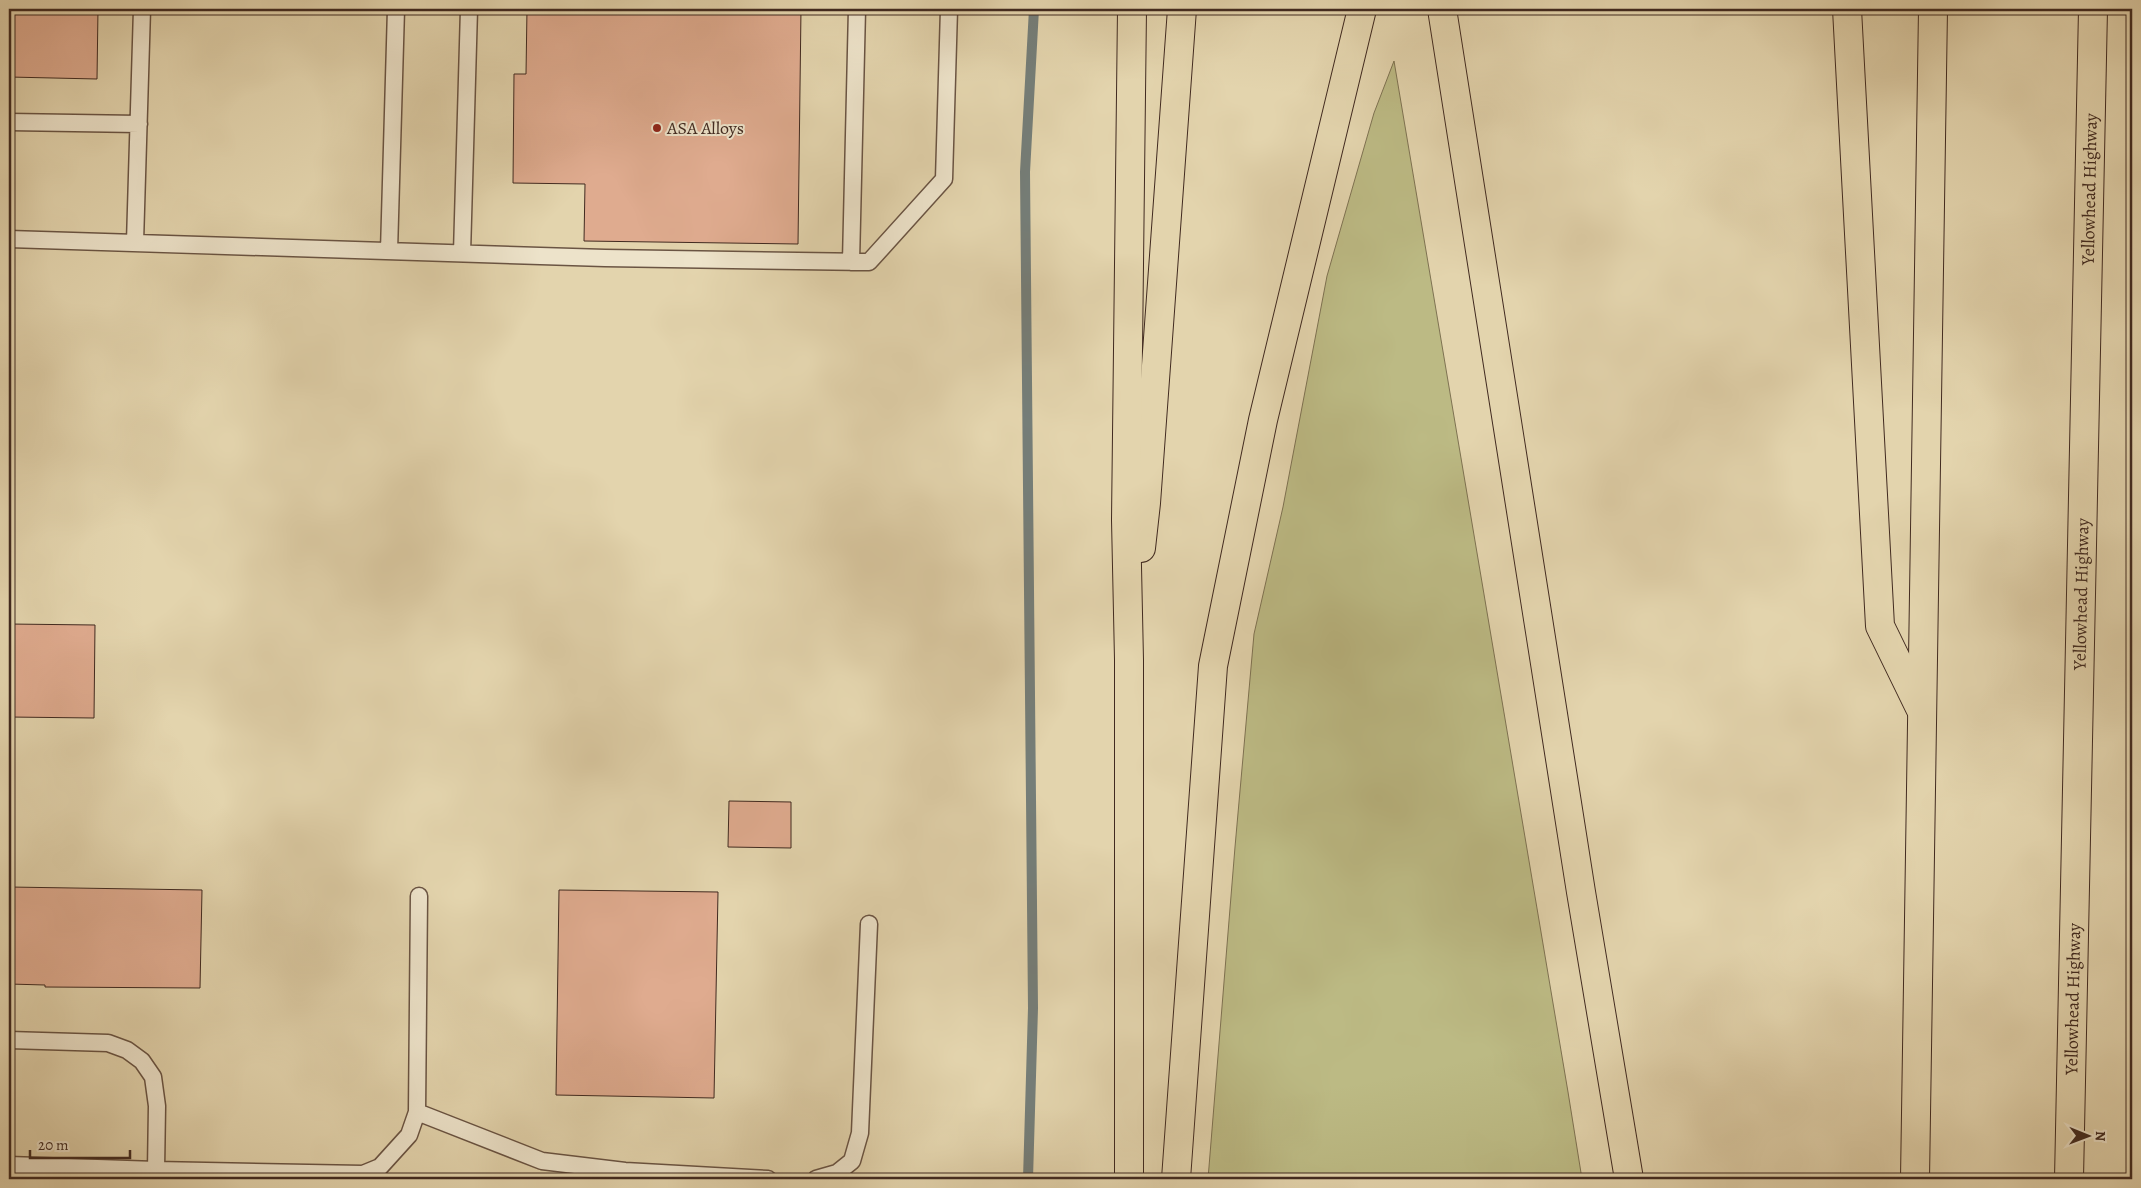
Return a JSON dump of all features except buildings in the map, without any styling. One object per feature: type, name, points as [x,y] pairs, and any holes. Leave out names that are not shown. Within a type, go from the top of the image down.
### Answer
[{"type":"highway","points":[[1129,1179],[1129,660],[1126,520],[1132,9]]},
{"type":"highway","points":[[1129,660],[1146,503],[1182,9]]},
{"type":"highway","points":[[1176,1179],[1213,666],[1263,420],[1362,9]]},
{"type":"highway","points":[[1442,9],[1579,882],[1629,1179]]},
{"type":"highway","points":[[1847,9],[1880,626],[1923,714]]},
{"type":"highway","points":[[1915,1179],[1933,9]]},
{"type":"highway","name":"Yellowhead Highway","points":[[2069,1179],[2093,9]]},
{"type":"lane","points":[[135,242],[142,9]]},
{"type":"lane","points":[[389,251],[396,9]]},
{"type":"lane","points":[[462,253],[470,9]]},
{"type":"lane","points":[[851,262],[857,9]]},
{"type":"lane","points":[[9,239],[614,258],[869,262],[944,178],[949,9]]},
{"type":"lane","points":[[9,122],[139,124]]},
{"type":"lane","points":[[9,1165],[156,1175],[363,1174],[380,1167],[408,1135],[417,1112],[419,896]]},
{"type":"lane","points":[[816,1179],[837,1173],[852,1161],[860,1133],[869,924]]},
{"type":"lane","points":[[9,1040],[108,1043],[127,1050],[142,1061],[152,1077],[157,1106],[156,1175]]},
{"type":"lane","points":[[417,1112],[542,1161],[698,1177],[768,1179]]},
{"type":"shaded area","points":[[1394,61],[1582,1179],[1208,1179],[1254,634],[1283,507],[1327,276],[1374,113]]},
{"type":"waterway","points":[[1028,1179],[1033,1008],[1025,172],[1034,9]]},
{"type":"place","name":"ASA Alloys","points":[[657,128]]}]
